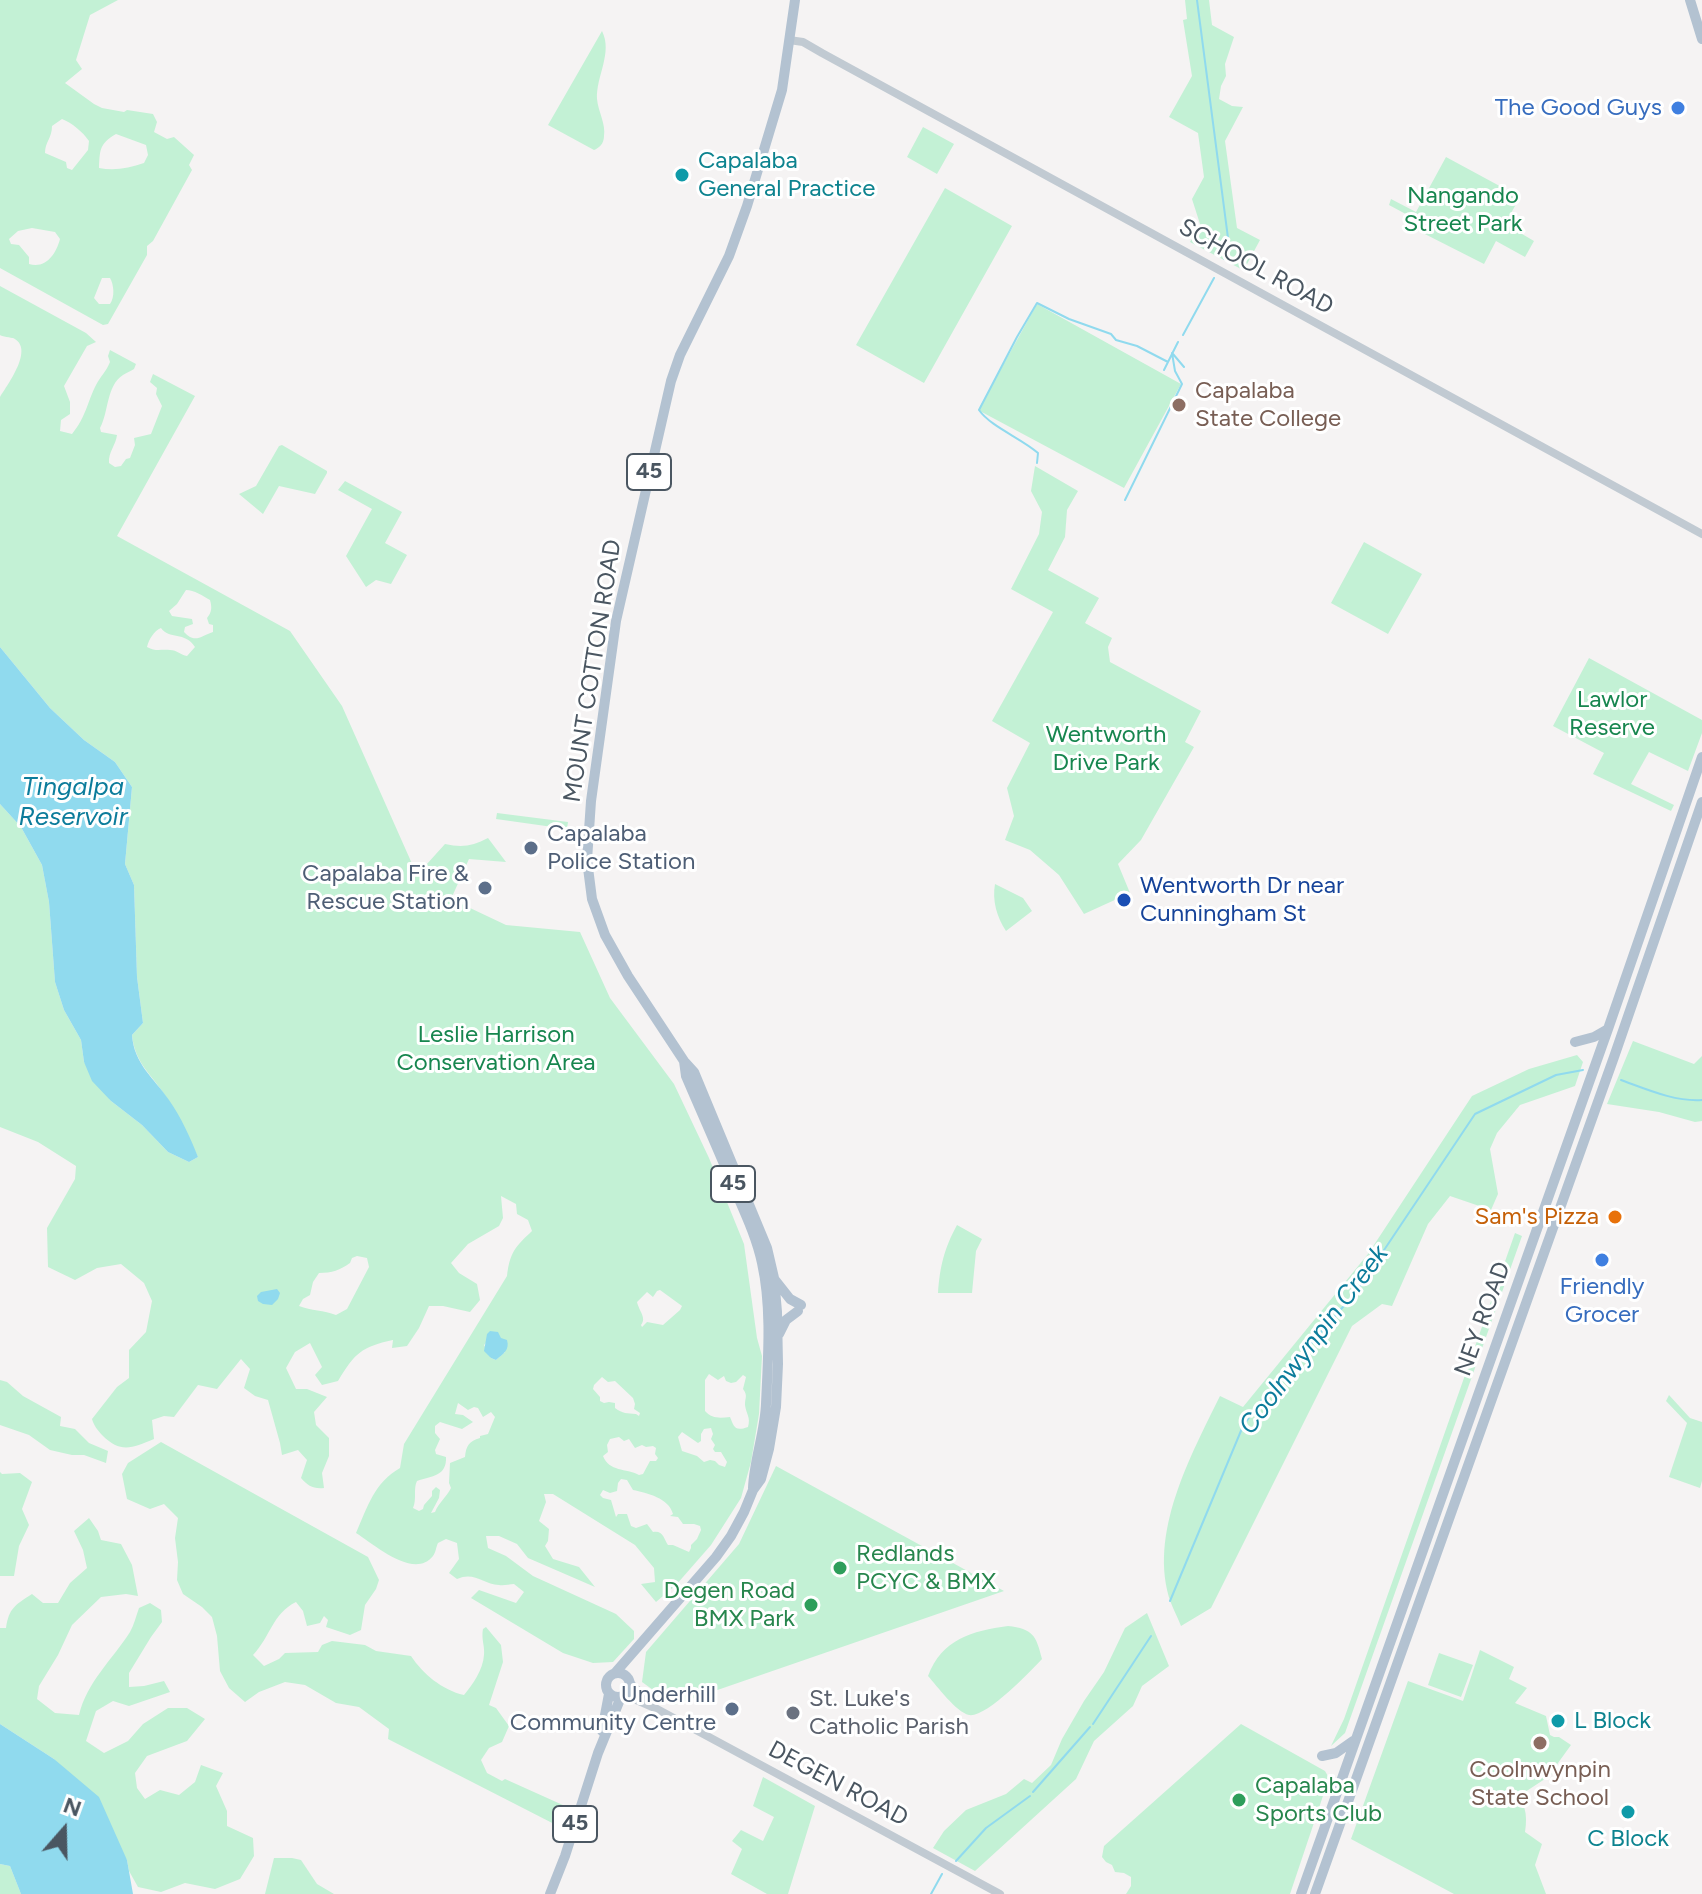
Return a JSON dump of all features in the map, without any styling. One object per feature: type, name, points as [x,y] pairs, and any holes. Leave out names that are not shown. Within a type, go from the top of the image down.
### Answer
[{"type":"main road","name":"MOUNT COTTON ROAD","points":[[615,1673],[731,1536],[761,1479],[777,1389],[778,1335],[774,1278],[762,1233],[694,1072],[628,976],[599,922],[592,899],[587,860],[589,815],[616,621],[671,381],[680,355],[729,256],[747,206],[778,106],[795,0]]},
{"type":"main road","points":[[1690,0],[1702,39]]},
{"type":"main road","name":"NEY ROAD","points":[[1301,1894],[1702,757]]},
{"type":"main road","name":"NEY ROAD","points":[[1315,1894],[1702,802]]},
{"type":"main road","points":[[1575,1042],[1608,1029]]},
{"type":"main road","name":"MOUNT COTTON ROAD","points":[[684,1061],[686,1076],[751,1227],[763,1270],[767,1312],[766,1409],[753,1490]]},
{"type":"main road","points":[[774,1278],[799,1308],[786,1320],[778,1335]]},
{"type":"main road","name":"MOUNT COTTON ROAD","points":[[629,1680],[629,1666],[637,1648]]},
{"type":"main road","points":[[615,1673],[622,1673],[629,1680]]},
{"type":"main road","name":"45","points":[[598,1753],[609,1694],[607,1680],[615,1673]]},
{"type":"main road","name":"45","points":[[550,1894],[598,1753],[623,1696],[629,1690],[629,1680]]},
{"type":"main road","points":[[609,1694],[623,1696]]},
{"type":"main road","points":[[1322,1756],[1336,1753],[1355,1740]]},
{"type":"street","name":"SCHOOL ROAD","points":[[789,40],[803,42],[1702,534]]},
{"type":"street","name":"DEGEN ROAD","points":[[629,1680],[657,1709]]},
{"type":"street","name":"DEGEN ROAD","points":[[623,1696],[657,1709],[1000,1894]]},
{"type":"green space","points":[[0,0],[118,0],[90,15],[76,60],[82,69],[65,83],[102,108],[153,114],[157,122],[154,132],[167,139],[174,137],[194,155],[189,165],[192,170],[153,241],[147,246],[147,255],[108,324],[103,325],[0,268]],"holes":[[[62,119],[77,128],[89,141],[88,150],[72,170],[67,168],[66,162],[45,153],[52,126]],[[116,134],[146,145],[148,155],[144,163],[122,168],[99,168],[106,141]],[[32,228],[55,232],[60,239],[49,259],[40,264],[29,264],[29,257],[9,239],[18,231]],[[102,278],[110,278],[113,291],[110,304],[99,304],[94,298]]]},
{"type":"green space","points":[[1185,0],[1209,0],[1212,25],[1234,37],[1219,99],[1232,106],[1243,107],[1225,141],[1237,228],[1260,240],[1246,266],[1241,269],[1190,242],[1200,224],[1192,199],[1204,177],[1198,133],[1169,117],[1192,76],[1183,20],[1187,19]]},
{"type":"green space","points":[[602,31],[606,48],[597,99],[604,139],[594,150],[548,125]]},
{"type":"green space","points":[[923,127],[954,144],[937,174],[907,157]]},
{"type":"green space","name":"Nangando Street Park","points":[[1446,157],[1520,197],[1505,224],[1534,241],[1525,257],[1496,241],[1484,264],[1411,227],[1415,219],[1389,205],[1391,199],[1416,212]]},
{"type":"green space","points":[[945,188],[1012,226],[924,383],[856,345]]},
{"type":"green space","name":"Leslie Harrison Conservation Area","points":[[0,286],[86,333],[96,342],[87,346],[64,386],[70,402],[70,414],[61,420],[60,431],[72,434],[110,362],[110,350],[136,364],[114,386],[100,428],[101,432],[117,435],[109,459],[115,467],[130,458],[134,438],[151,434],[162,406],[156,394],[157,388],[150,382],[153,374],[195,396],[117,536],[290,631],[342,706],[417,875],[445,844],[467,846],[488,838],[506,862],[469,859],[451,899],[506,925],[580,932],[610,998],[674,1084],[709,1158],[744,1244],[762,1356],[759,1414],[741,1498],[711,1545],[676,1585],[656,1602],[641,1584],[655,1582],[654,1568],[635,1545],[553,1494],[544,1494],[546,1502],[539,1521],[549,1529],[545,1546],[553,1559],[579,1567],[595,1587],[528,1558],[517,1544],[499,1536],[486,1536],[488,1548],[506,1556],[533,1576],[616,1614],[634,1631],[634,1639],[613,1662],[593,1663],[563,1653],[471,1598],[479,1590],[516,1603],[524,1592],[514,1584],[493,1584],[468,1576],[457,1579],[449,1573],[459,1559],[457,1543],[446,1539],[438,1543],[433,1556],[416,1564],[394,1558],[356,1533],[378,1488],[400,1468],[404,1444],[507,1276],[514,1250],[532,1231],[528,1220],[517,1214],[516,1204],[501,1196],[503,1218],[499,1226],[468,1244],[451,1263],[459,1273],[477,1284],[480,1300],[470,1312],[429,1306],[407,1346],[392,1348],[393,1340],[373,1345],[354,1358],[338,1381],[322,1385],[315,1375],[322,1367],[310,1343],[295,1352],[286,1368],[296,1389],[307,1389],[327,1397],[314,1412],[316,1425],[329,1438],[329,1456],[322,1473],[324,1488],[311,1486],[301,1478],[307,1460],[298,1450],[282,1455],[268,1400],[244,1388],[250,1369],[241,1359],[217,1389],[198,1385],[174,1417],[152,1420],[154,1439],[133,1447],[121,1447],[109,1441],[94,1424],[92,1419],[117,1387],[129,1378],[129,1350],[146,1332],[152,1301],[144,1283],[121,1264],[97,1268],[75,1280],[48,1267],[47,1228],[75,1179],[76,1166],[38,1142],[0,1127],[0,804],[21,827],[42,865],[49,902],[55,982],[64,1010],[81,1040],[84,1062],[111,1101],[142,1125],[168,1152],[189,1162],[198,1157],[168,1100],[141,1062],[132,1035],[143,1023],[137,977],[134,885],[125,864],[132,787],[115,762],[84,740],[50,708],[0,647],[0,397],[18,366],[21,350],[13,338],[0,335]],"holes":[[[186,590],[192,591],[210,600],[211,609],[207,618],[213,625],[213,632],[191,638],[184,632],[185,627],[193,624],[192,619],[172,616],[169,611]],[[161,628],[168,634],[187,639],[195,647],[187,656],[172,650],[150,649],[147,647]],[[357,1256],[367,1258],[369,1267],[347,1309],[336,1315],[299,1306],[310,1295],[319,1273],[336,1271]],[[660,1290],[682,1306],[663,1325],[647,1322],[642,1327],[643,1317],[637,1302],[647,1292],[653,1297]],[[497,1332],[505,1352],[496,1360],[491,1358],[484,1345]],[[709,1374],[718,1380],[724,1376],[731,1383],[743,1375],[746,1377],[743,1389],[748,1427],[737,1428],[730,1417],[705,1411],[705,1380]],[[602,1377],[608,1382],[615,1381],[633,1398],[634,1409],[640,1413],[639,1416],[620,1411],[615,1408],[615,1403],[604,1403],[593,1389],[594,1385]],[[458,1403],[468,1410],[478,1408],[483,1417],[491,1412],[495,1417],[488,1434],[471,1442],[465,1457],[450,1463],[451,1488],[435,1512],[431,1513],[439,1498],[440,1490],[436,1487],[419,1511],[413,1508],[417,1481],[438,1474],[446,1463],[446,1457],[436,1454],[440,1439],[435,1433],[435,1426],[440,1422],[462,1429],[473,1422],[455,1414]],[[711,1428],[713,1449],[721,1452],[727,1462],[725,1467],[715,1461],[704,1462],[682,1451],[678,1437],[682,1432],[698,1443],[704,1429]],[[619,1437],[624,1441],[629,1439],[635,1448],[653,1446],[658,1458],[650,1461],[643,1474],[639,1475],[609,1465],[603,1456],[608,1452],[610,1439]],[[621,1479],[627,1480],[633,1490],[657,1497],[667,1504],[673,1514],[670,1516],[678,1517],[683,1524],[700,1526],[701,1530],[689,1552],[668,1545],[661,1534],[653,1532],[647,1524],[636,1528],[631,1526],[627,1514],[616,1517],[611,1500],[600,1495],[603,1490],[610,1493],[617,1491]]]},
{"type":"green space","points":[[1037,304],[1181,384],[1124,488],[978,410]]},
{"type":"green space","points":[[282,445],[327,473],[315,494],[279,486],[263,514],[239,494],[256,486]]},
{"type":"green space","name":"Wentworth Drive Park","points":[[1035,466],[1078,491],[1067,510],[1065,537],[1048,570],[1099,598],[1085,623],[1112,638],[1108,647],[1110,662],[1201,711],[1185,742],[1194,747],[1141,840],[1118,864],[1130,893],[1084,914],[1059,875],[1030,850],[1005,840],[1014,816],[1007,788],[1030,743],[992,721],[1053,612],[1011,589],[1039,534],[1042,512],[1031,491]]},
{"type":"green space","points":[[345,481],[402,512],[385,543],[407,555],[391,584],[376,580],[366,587],[346,556],[372,509],[338,490]]},
{"type":"green space","points":[[1364,542],[1422,574],[1388,634],[1331,603]]},
{"type":"green space","name":"Lawlor Reserve","points":[[1589,658],[1702,720],[1702,733],[1688,771],[1649,752],[1631,784],[1674,805],[1671,811],[1593,774],[1604,753],[1553,726]]},
{"type":"green space","points":[[497,813],[568,822],[567,829],[496,819]]},
{"type":"green space","points":[[995,884],[1023,898],[1032,911],[1006,931],[996,909]]},
{"type":"green space","points":[[1633,1041],[1694,1064],[1702,1056],[1702,1121],[1607,1104]]},
{"type":"green space","points":[[1577,1055],[1583,1062],[1575,1086],[1520,1105],[1497,1133],[1490,1149],[1498,1194],[1491,1210],[1450,1196],[1428,1224],[1392,1306],[1382,1304],[1352,1326],[1211,1608],[1181,1626],[1165,1577],[1164,1550],[1168,1523],[1185,1469],[1220,1396],[1243,1407],[1368,1254],[1472,1096],[1529,1069]]},
{"type":"green space","points":[[957,1225],[982,1239],[976,1251],[972,1293],[938,1293],[943,1258]]},
{"type":"green space","points":[[1515,1233],[1522,1236],[1345,1733],[1331,1746],[1344,1719]]},
{"type":"green space","points":[[0,1380],[61,1417],[60,1426],[75,1429],[89,1443],[108,1451],[106,1463],[84,1455],[50,1450],[29,1435],[0,1425]]},
{"type":"green space","points":[[1669,1395],[1690,1418],[1702,1422],[1700,1488],[1669,1477],[1687,1423],[1666,1401]]},
{"type":"green space","points":[[161,1442],[368,1557],[379,1580],[365,1605],[361,1630],[350,1635],[326,1627],[328,1620],[324,1616],[320,1623],[307,1626],[303,1611],[296,1602],[288,1607],[253,1655],[264,1666],[285,1653],[318,1652],[322,1645],[332,1641],[365,1645],[376,1651],[411,1656],[434,1680],[464,1695],[482,1666],[483,1629],[486,1627],[501,1645],[503,1662],[489,1705],[496,1708],[509,1726],[502,1742],[489,1748],[481,1760],[487,1773],[565,1806],[568,1816],[562,1828],[388,1739],[389,1729],[359,1707],[336,1703],[305,1685],[285,1682],[259,1692],[245,1702],[229,1688],[220,1671],[212,1617],[183,1594],[177,1580],[175,1538],[178,1518],[164,1504],[150,1509],[127,1499],[122,1474],[128,1463]]},
{"type":"green space","name":"Redlands PCYC & BMX","points":[[776,1466],[1004,1591],[674,1705],[642,1682],[646,1652],[739,1544]]},
{"type":"green space","points":[[0,1472],[20,1473],[32,1482],[22,1509],[29,1525],[19,1546],[14,1576],[0,1576]]},
{"type":"green space","points":[[89,1518],[101,1540],[121,1544],[132,1565],[138,1596],[101,1597],[72,1625],[39,1686],[37,1699],[55,1713],[79,1715],[94,1682],[130,1632],[139,1608],[150,1603],[161,1610],[162,1622],[129,1673],[129,1687],[164,1681],[170,1692],[129,1706],[113,1701],[96,1711],[86,1741],[104,1753],[128,1741],[143,1724],[168,1708],[187,1708],[205,1719],[187,1741],[147,1756],[135,1773],[137,1788],[145,1799],[160,1790],[179,1795],[195,1782],[201,1765],[223,1773],[216,1786],[227,1811],[227,1826],[253,1838],[254,1856],[240,1879],[215,1889],[185,1883],[161,1892],[138,1887],[127,1860],[54,1759],[0,1724],[0,1628],[6,1628],[14,1608],[32,1594],[43,1603],[58,1603],[70,1583],[87,1568],[74,1531]]},
{"type":"green space","points":[[1147,1613],[1169,1666],[1142,1686],[1133,1706],[1094,1741],[1076,1779],[975,1871],[933,1848],[944,1831],[966,1810],[1006,1794],[1024,1779],[1032,1783],[1051,1765],[1062,1739],[1104,1672],[1125,1628]]},
{"type":"green space","points":[[1008,1626],[1028,1631],[1038,1644],[1042,1659],[986,1709],[977,1714],[964,1713],[928,1676],[934,1663],[941,1653],[960,1639]]},
{"type":"green space","points":[[1480,1650],[1514,1667],[1509,1679],[1527,1688],[1515,1703],[1546,1716],[1550,1735],[1571,1745],[1551,1775],[1522,1794],[1512,1788],[1524,1808],[1525,1832],[1542,1844],[1535,1865],[1546,1894],[1454,1894],[1351,1839],[1408,1681],[1463,1701]]},
{"type":"green space","points":[[1439,1653],[1473,1665],[1461,1697],[1428,1685]]},
{"type":"green space","name":"Capalaba Sports Club","points":[[1241,1724],[1325,1771],[1329,1778],[1290,1894],[1126,1894],[1131,1886],[1131,1877],[1115,1872],[1112,1865],[1106,1862],[1102,1857],[1104,1846]]},
{"type":"green space","points":[[763,1777],[815,1806],[788,1894],[767,1894],[731,1874],[742,1849],[732,1841],[741,1830],[763,1841],[774,1817],[753,1806]]},
{"type":"green space","points":[[274,1858],[301,1860],[317,1884],[334,1894],[265,1894]]},
{"type":"green space","points":[[0,1864],[10,1866],[21,1894],[0,1894]]},
{"type":"water","name":"Tingalpa Reservoir","points":[[0,647],[50,708],[84,740],[115,762],[132,787],[125,864],[134,885],[137,977],[143,1023],[132,1035],[141,1063],[169,1100],[189,1135],[198,1157],[189,1162],[168,1152],[92,1081],[84,1062],[81,1040],[64,1010],[55,982],[49,902],[42,865],[21,827],[0,804]]},
{"type":"water","points":[[277,1289],[280,1293],[272,1305],[258,1301],[257,1296],[261,1292]]},
{"type":"water","points":[[490,1331],[498,1332],[508,1343],[507,1349],[496,1360],[484,1351]]},
{"type":"water","points":[[0,1724],[54,1759],[99,1797],[127,1860],[133,1894],[21,1894],[10,1866],[0,1864]]},
{"type":"waterway","points":[[1197,0],[1228,238],[1224,259]]},
{"type":"waterway","points":[[1183,335],[1214,278]]},
{"type":"waterway","points":[[1037,463],[1038,453],[991,422],[979,410],[1037,303],[1168,362]]},
{"type":"waterway","points":[[1164,370],[1178,342]]},
{"type":"waterway","points":[[1125,500],[1182,384],[1175,371],[1172,353]]},
{"type":"waterway","points":[[1173,354],[1184,367]]},
{"type":"waterway","name":"Coolnwynpin Creek","points":[[1170,1601],[1243,1426],[1356,1292],[1475,1114],[1556,1075],[1583,1070]]},
{"type":"waterway","name":"Coolnwynpin Creek","points":[[1621,1080],[1671,1097],[1702,1100]]},
{"type":"waterway","name":"Coolnwynpin Creek","points":[[1093,1724],[1151,1636]]},
{"type":"waterway","name":"Coolnwynpin Creek","points":[[1033,1792],[1090,1727]]},
{"type":"waterway","name":"Coolnwynpin Creek","points":[[956,1861],[986,1828],[1030,1796]]},
{"type":"waterway","name":"Coolnwynpin Creek","points":[[931,1894],[942,1874]]},
{"type":"place","name":"The Good Guys","points":[[1678,108]]},
{"type":"place","name":"Capalaba General Practice","points":[[682,175]]},
{"type":"place","name":"Capalaba State College","points":[[1179,405]]},
{"type":"place","name":"Capalaba Police Station","points":[[531,848]]},
{"type":"place","name":"Capalaba Fire & Rescue Station","points":[[485,888]]},
{"type":"place","name":"Wentworth Dr near Cunningham St","points":[[1124,900]]},
{"type":"place","name":"Sam's Pizza","points":[[1615,1217]]},
{"type":"place","name":"Friendly Grocer","points":[[1602,1260]]},
{"type":"place","name":"Redlands PCYC & BMX","points":[[840,1568]]},
{"type":"place","name":"Degen Road BMX Park","points":[[811,1605]]},
{"type":"place","name":"Underhill Community Centre","points":[[732,1709]]},
{"type":"place","name":"St. Luke's Catholic Parish","points":[[793,1713]]},
{"type":"place","name":"L Block","points":[[1558,1721]]},
{"type":"place","name":"Coolnwynpin State School","points":[[1540,1743]]},
{"type":"place","name":"Capalaba Sports Club","points":[[1239,1800]]},
{"type":"place","name":"C Block","points":[[1628,1812]]}]
